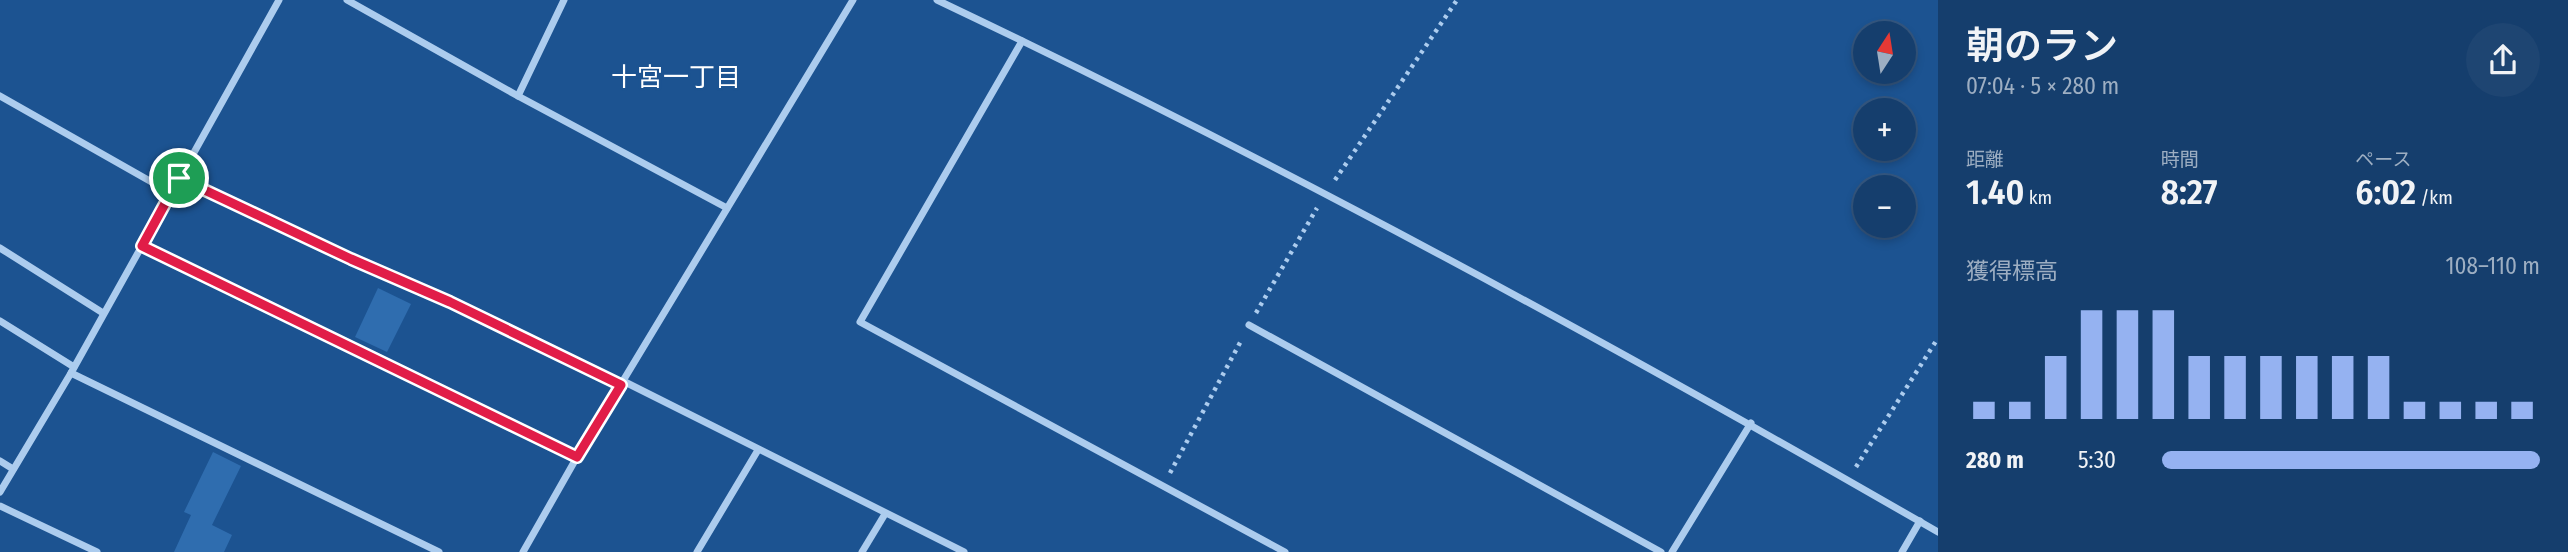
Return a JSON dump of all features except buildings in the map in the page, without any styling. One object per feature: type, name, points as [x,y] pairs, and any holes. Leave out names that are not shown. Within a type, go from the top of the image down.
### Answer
[{"type":"street","points":[[0,492],[73,370],[279,0]]},
{"type":"street","points":[[347,0],[518,96],[727,208]]},
{"type":"street","points":[[518,96],[564,0]]},
{"type":"street","points":[[523,552],[577,457],[853,0]]},
{"type":"street","points":[[937,0],[1325,195],[1751,423],[1938,532]]},
{"type":"street","points":[[1023,41],[860,322],[1284,552]]},
{"type":"street","points":[[0,96],[171,193]]},
{"type":"street","points":[[179,178],[622,383],[964,552]]},
{"type":"street","points":[[142,246],[577,457]]},
{"type":"street","points":[[0,248],[103,313]]},
{"type":"street","points":[[0,321],[73,370],[439,552]]},
{"type":"street","points":[[1250,325],[1661,552]]},
{"type":"street","points":[[1672,552],[1751,423]]},
{"type":"street","points":[[697,552],[758,450]]},
{"type":"street","points":[[0,461],[13,469]]},
{"type":"street","points":[[0,506],[97,552]]},
{"type":"street","points":[[862,552],[885,514]]},
{"type":"street","points":[[1902,552],[1920,521]]},
{"type":"path","points":[[1325,195],[1457,0]]},
{"type":"path","points":[[1848,480],[1938,338]]},
{"type":"shaded area","points":[[378,288],[411,304],[387,352],[355,337]]},
{"type":"shaded area","points":[[213,452],[241,466],[212,525],[232,535],[224,552],[174,552],[191,515],[184,512]]},
{"type":"district","name":"十宮一丁目","points":[[676,77]]},
{"type":"route","points":[[179,178],[450,302],[621,385],[577,457],[142,246],[179,178]]}]
